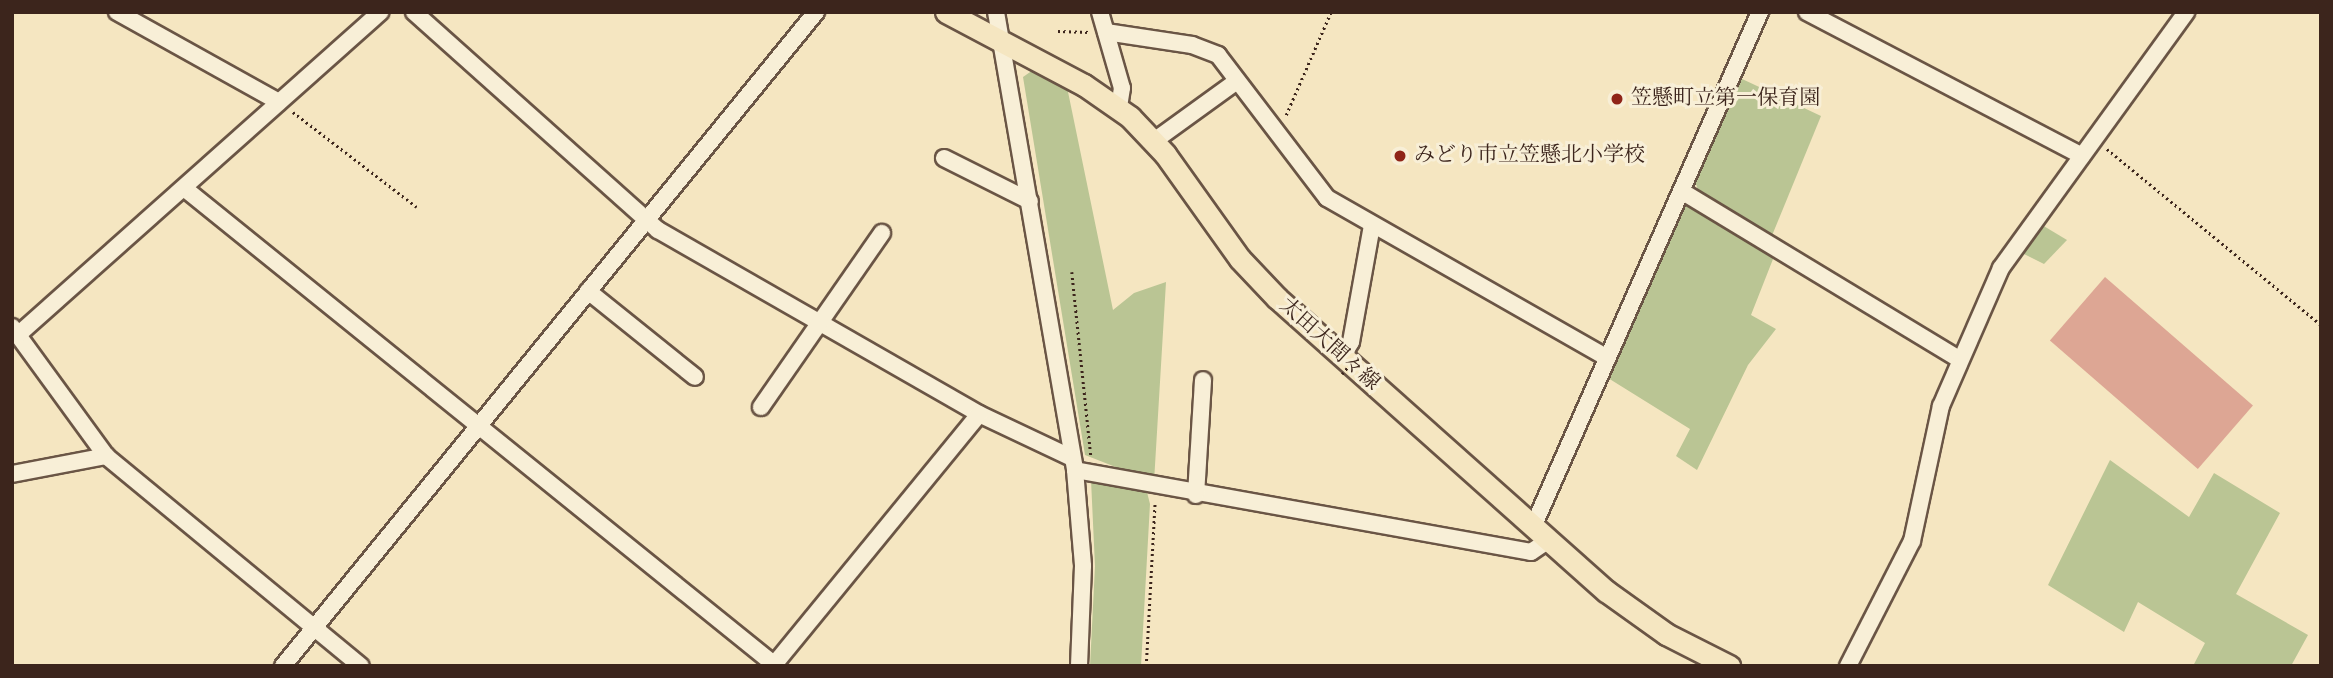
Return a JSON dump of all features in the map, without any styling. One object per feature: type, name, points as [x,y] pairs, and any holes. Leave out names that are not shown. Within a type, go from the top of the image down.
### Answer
[{"type":"main road","name":"太田大間々線","points":[[946,12],[1005,41],[1119,108],[1154,141],[1240,259],[1348,361],[1541,534],[1626,606],[1718,664]]},
{"type":"street","points":[[117,12],[279,102]]},
{"type":"street","points":[[361,666],[106,456],[15,331],[184,188],[380,12]]},
{"type":"street","points":[[414,12],[646,221],[979,414],[1078,462],[1158,489],[1531,552],[1541,534],[1608,358],[1760,12]]},
{"type":"street","points":[[283,666],[816,12]]},
{"type":"street","points":[[996,12],[1005,41],[1030,201],[1078,462],[1083,566],[1079,666]]},
{"type":"street","points":[[1100,12],[1122,88],[1119,108]]},
{"type":"street","points":[[1807,12],[2082,156]]},
{"type":"street","points":[[1848,666],[1912,541],[1941,406],[1959,359],[2009,256],[2186,12]]},
{"type":"street","points":[[1106,32],[1203,48],[1218,55],[1315,187],[1372,225],[1608,358]]},
{"type":"street","points":[[1154,141],[1237,81]]},
{"type":"street","points":[[944,158],[1030,201]]},
{"type":"street","points":[[184,188],[774,665],[979,414]]},
{"type":"street","points":[[1682,191],[1959,359]]},
{"type":"street","points":[[1348,361],[1372,225]]},
{"type":"street","points":[[761,407],[814,332],[816,321],[882,233]]},
{"type":"street","points":[[588,291],[695,377]]},
{"type":"street","points":[[1196,495],[1203,380]]},
{"type":"street","points":[[12,474],[106,456]]},
{"type":"path","points":[[1283,121],[1331,12]]},
{"type":"path","points":[[1058,31],[1106,32]]},
{"type":"path","points":[[279,102],[417,207]]},
{"type":"path","points":[[2093,139],[2321,324]]},
{"type":"path","points":[[1072,272],[1093,453],[1078,462]]},
{"type":"path","points":[[1146,666],[1158,489]]},
{"type":"green space","points":[[1036,68],[1067,87],[1113,310],[1134,293],[1166,282],[1154,482],[1085,455],[1023,77]]},
{"type":"green space","points":[[1740,78],[1821,116],[1771,238],[1699,193],[1695,181]]},
{"type":"green space","points":[[1691,202],[1775,254],[1751,315],[1776,329],[1748,365],[1697,470],[1676,456],[1690,429],[1608,378],[1685,203]]},
{"type":"green space","points":[[2042,225],[2067,240],[2044,264],[2022,253]]},
{"type":"green space","points":[[2110,460],[2189,517],[2214,473],[2280,513],[2236,594],[2308,635],[2291,666],[2193,666],[2205,643],[2138,602],[2124,632],[2048,585]]},
{"type":"green space","points":[[1091,480],[1147,492],[1150,504],[1141,666],[1090,666],[1095,566]]},
{"type":"building","points":[[2105,277],[2253,406],[2198,469],[2050,340]]},
{"type":"place","name":"笠懸町立第一保育園","points":[[1617,99]]},
{"type":"place","name":"みどり市立笠懸北小学校","points":[[1400,156]]}]
